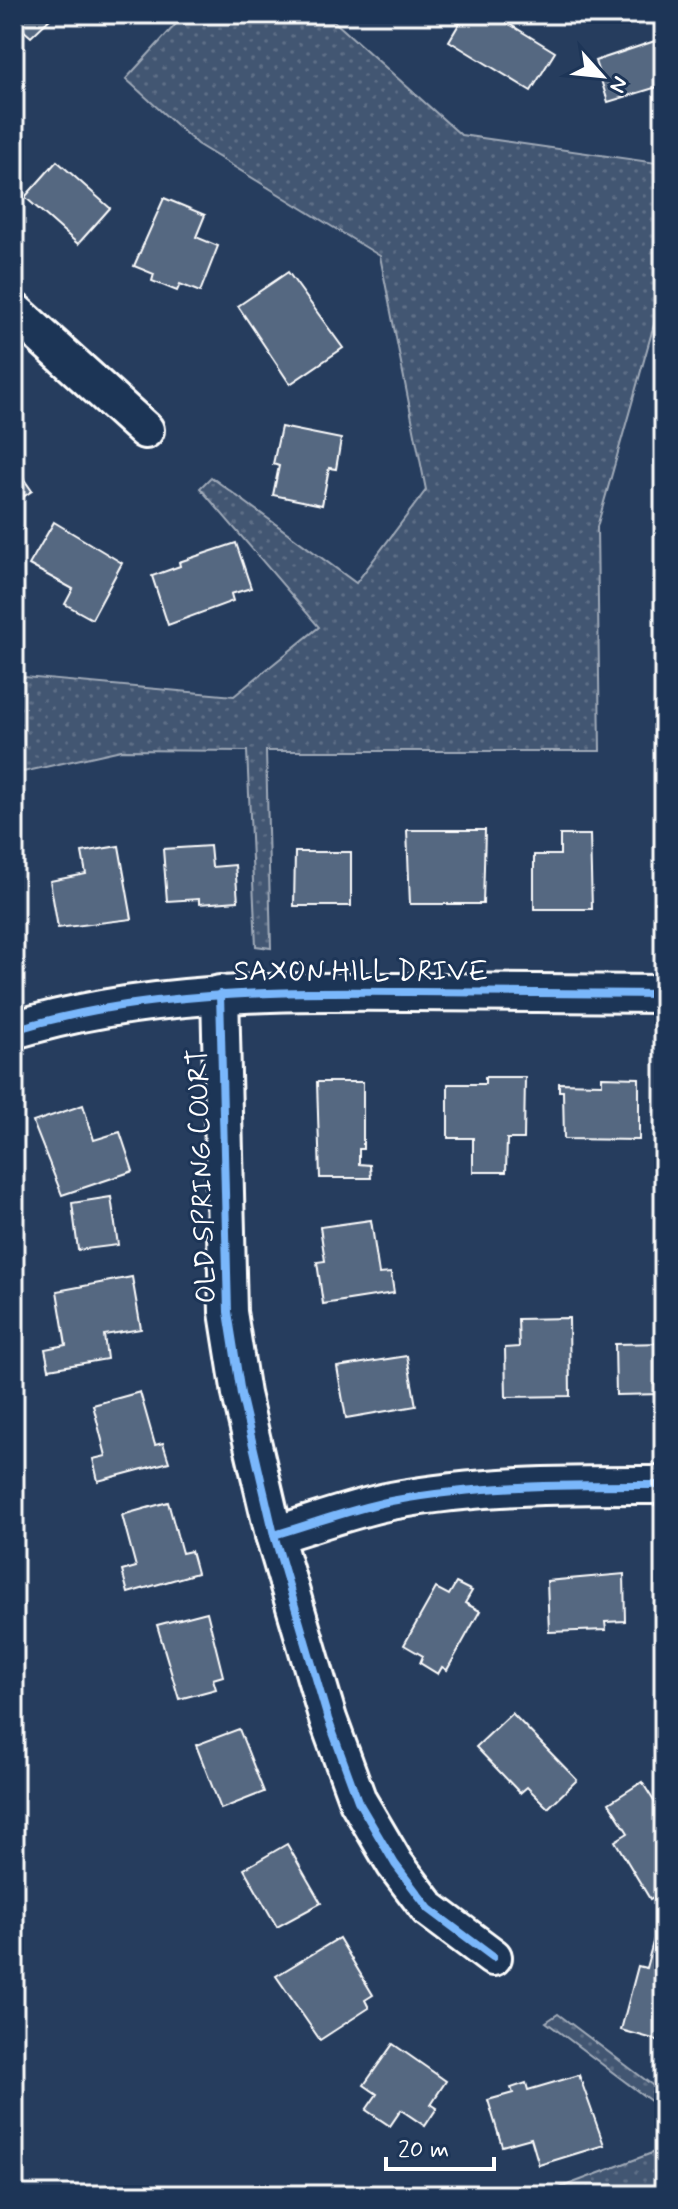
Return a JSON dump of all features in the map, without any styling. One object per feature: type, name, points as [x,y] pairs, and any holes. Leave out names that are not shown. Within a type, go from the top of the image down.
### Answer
[{"type":"street","points":[[14,311],[145,430]]},
{"type":"street","name":"SAXON HILL DRIVE","points":[[14,1030],[116,1006],[220,994],[340,991],[664,994]]},
{"type":"street","name":"OLD SPRING COURT","points":[[220,994],[228,1312],[241,1394],[274,1535],[328,1719],[358,1801],[395,1864],[429,1909],[493,1957]]},
{"type":"street","points":[[274,1535],[388,1502],[463,1490],[664,1485]]},
{"type":"shaded area","points":[[185,14],[326,14],[461,135],[664,164],[664,289],[597,527],[600,751],[266,751],[271,948],[256,946],[247,751],[121,750],[14,774],[14,676],[234,696],[319,627],[200,488],[211,477],[356,583],[426,490],[380,256],[197,144],[126,79]]},
{"type":"shaded area","points":[[558,2014],[664,2094],[664,2111],[546,2022]]},
{"type":"shaded area","points":[[664,2143],[664,2195],[541,2195],[652,2153]]},
{"type":"building","points":[[14,14],[55,14],[31,37],[14,22]]},
{"type":"building","points":[[465,14],[485,14],[495,21],[498,17],[555,52],[531,91],[449,41]]},
{"type":"building","points":[[664,38],[664,85],[608,102],[595,61]]},
{"type":"building","points":[[57,161],[110,208],[78,244],[25,197]]},
{"type":"building","points":[[164,198],[205,215],[196,237],[218,246],[200,292],[180,284],[177,291],[152,281],[154,274],[134,266]]},
{"type":"building","points":[[288,272],[343,348],[290,384],[238,306]]},
{"type":"building","points":[[281,427],[341,439],[336,469],[329,468],[322,505],[273,495],[279,466],[273,464]]},
{"type":"building","points":[[14,465],[32,491],[14,503]]},
{"type":"building","points":[[54,522],[122,563],[92,619],[65,604],[73,589],[29,565]]},
{"type":"building","points":[[236,543],[251,588],[231,594],[233,601],[168,625],[152,576],[180,566],[179,562]]},
{"type":"building","points":[[407,830],[485,830],[483,904],[410,904]]},
{"type":"building","points":[[560,835],[590,835],[592,909],[534,909],[534,855],[560,855]]},
{"type":"building","points":[[119,846],[132,919],[58,928],[50,881],[86,874],[82,852]]},
{"type":"building","points":[[210,846],[212,867],[235,865],[238,901],[199,904],[199,899],[167,901],[163,849]]},
{"type":"building","points":[[295,852],[351,852],[351,906],[294,906]]},
{"type":"building","points":[[485,1077],[525,1077],[524,1139],[507,1139],[506,1172],[473,1172],[473,1138],[448,1138],[448,1084],[485,1084]]},
{"type":"building","points":[[602,1077],[639,1078],[639,1140],[564,1139],[563,1091],[559,1091],[559,1083],[602,1084]]},
{"type":"building","points":[[317,1082],[363,1082],[363,1149],[359,1149],[359,1164],[370,1165],[371,1178],[320,1178]]},
{"type":"building","points":[[83,1105],[94,1140],[120,1132],[133,1171],[62,1195],[33,1122]]},
{"type":"building","points":[[111,1197],[118,1245],[78,1250],[72,1203]]},
{"type":"building","points":[[371,1220],[379,1274],[391,1273],[394,1293],[323,1304],[317,1262],[325,1261],[320,1227]]},
{"type":"building","points":[[132,1277],[141,1329],[104,1335],[107,1359],[49,1369],[45,1349],[66,1345],[57,1291]]},
{"type":"building","points":[[569,1318],[570,1396],[506,1397],[505,1348],[519,1347],[518,1319]]},
{"type":"building","points":[[664,1343],[664,1394],[616,1395],[615,1344]]},
{"type":"building","points":[[407,1356],[416,1406],[346,1418],[337,1367]]},
{"type":"building","points":[[140,1392],[155,1445],[163,1443],[169,1462],[98,1481],[93,1459],[106,1456],[93,1405]]},
{"type":"building","points":[[168,1502],[182,1553],[191,1551],[197,1573],[128,1593],[122,1571],[136,1567],[122,1515]]},
{"type":"building","points":[[624,1574],[625,1621],[605,1622],[606,1630],[549,1632],[547,1581]]},
{"type":"building","points":[[456,1583],[472,1591],[465,1603],[480,1611],[447,1670],[442,1667],[438,1674],[420,1663],[423,1656],[404,1645],[436,1588],[449,1595]]},
{"type":"building","points":[[207,1612],[223,1676],[213,1679],[216,1689],[179,1699],[157,1625]]},
{"type":"building","points":[[512,1713],[577,1780],[548,1808],[527,1787],[520,1793],[476,1747]]},
{"type":"building","points":[[239,1729],[264,1792],[221,1809],[196,1745]]},
{"type":"building","points":[[642,1782],[664,1817],[664,1890],[650,1899],[615,1841],[628,1833],[609,1803]]},
{"type":"building","points":[[287,1844],[321,1903],[277,1927],[244,1869]]},
{"type":"building","points":[[655,1935],[664,1937],[664,2042],[621,2030],[638,1966],[646,1968]]},
{"type":"building","points":[[339,1938],[373,1995],[365,2000],[369,2008],[320,2040],[276,1976]]},
{"type":"building","points":[[393,2044],[446,2081],[431,2104],[437,2108],[425,2126],[401,2110],[390,2126],[366,2110],[377,2094],[364,2085]]},
{"type":"building","points":[[579,2075],[604,2145],[539,2165],[531,2138],[502,2146],[488,2100],[513,2093],[511,2088],[526,2083],[528,2090]]},
{"type":"cycle path","points":[[14,1030],[111,1007],[259,993],[664,994]]},
{"type":"cycle path","points":[[220,994],[228,1312],[241,1394],[274,1535],[328,1719],[358,1801],[395,1864],[429,1909],[493,1957]]},
{"type":"cycle path","points":[[274,1535],[361,1508],[425,1495],[527,1487],[664,1485]]}]
